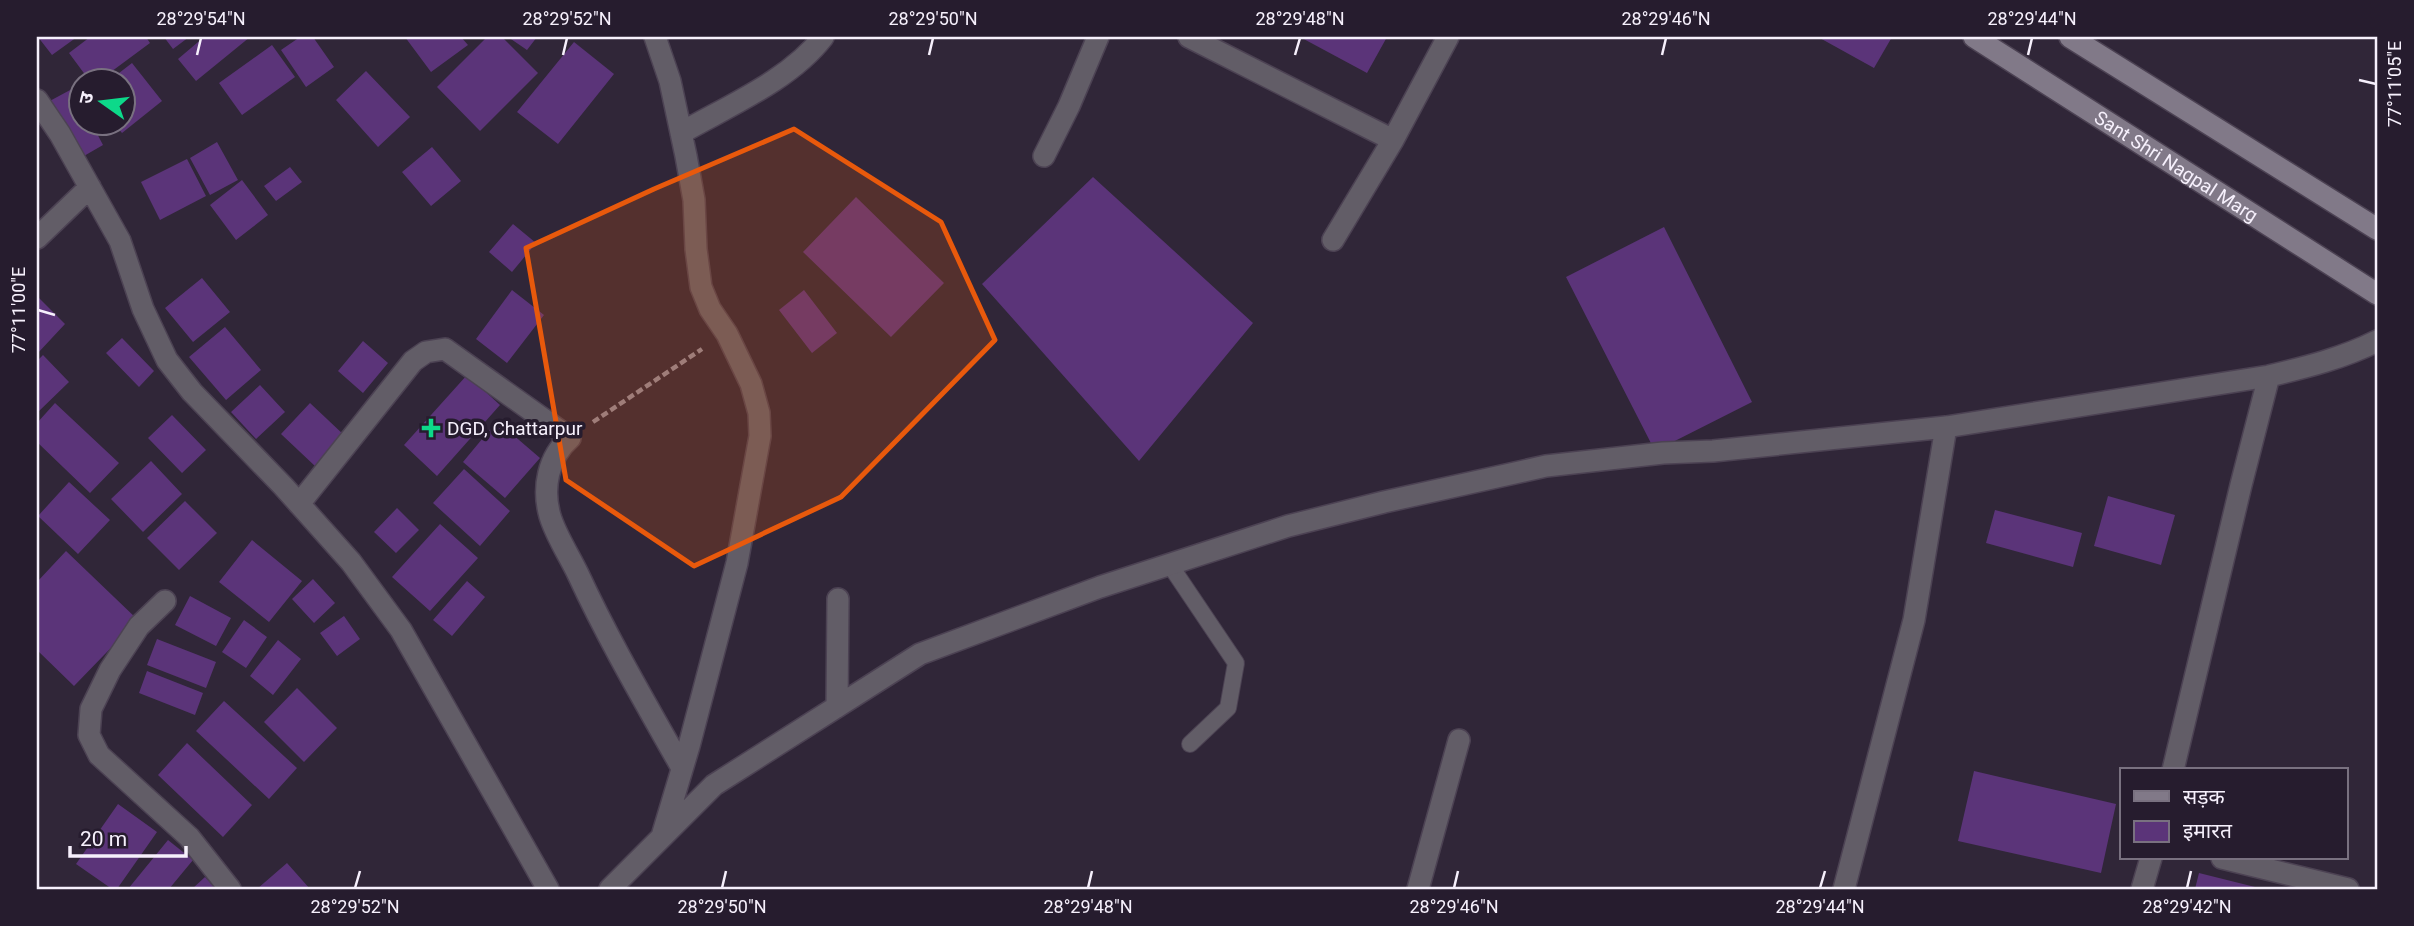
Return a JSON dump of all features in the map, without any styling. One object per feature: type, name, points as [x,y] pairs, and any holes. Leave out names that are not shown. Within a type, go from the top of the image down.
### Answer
[{"type":"main road","name":"Sant Shri Nagpal Marg","points":[[1974,37],[2377,294]]},
{"type":"main road","points":[[2070,37],[2377,229]]},
{"type":"street","points":[[655,37],[670,81],[694,200],[701,288],[751,384],[759,413],[760,436],[737,563],[661,839]]},
{"type":"street","points":[[681,133],[799,63],[823,37]]},
{"type":"street","points":[[1044,156],[1069,106],[1098,37]]},
{"type":"street","points":[[1189,37],[1393,140]]},
{"type":"street","points":[[1333,240],[1393,140],[1448,37]]},
{"type":"street","points":[[37,100],[60,134],[120,241],[143,309],[167,360],[192,392],[351,562],[401,630],[548,889]]},
{"type":"street","points":[[37,238],[90,187]]},
{"type":"street","points":[[610,889],[714,785],[920,654],[1100,587],[1288,526],[1546,466],[1946,427],[2269,376],[2316,365],[2377,341]]},
{"type":"street","points":[[299,504],[413,361],[426,352],[444,349],[570,438],[560,446],[550,467],[547,487],[550,516],[591,603],[682,768]]},
{"type":"street","points":[[2173,768],[2269,376]]},
{"type":"street","points":[[1844,889],[1914,620],[1946,427]]},
{"type":"street","points":[[837,707],[838,599]]},
{"type":"street","points":[[165,601],[139,626],[110,670],[91,709],[89,736],[99,755],[189,837],[230,889]]},
{"type":"street","points":[[1418,889],[1459,740]]},
{"type":"street","points":[[2143,889],[2150,860]]},
{"type":"street","points":[[2230,860],[2348,889]]},
{"type":"lane","points":[[1170,565],[1237,663],[1228,708],[1190,744]]},
{"type":"path","points":[[570,438],[727,334]]},
{"type":"highlighted area","points":[[794,129],[941,222],[995,340],[841,497],[694,566],[566,480],[526,248]]},
{"type":"building","points":[[38,37],[77,37],[52,55]]},
{"type":"building","points":[[90,37],[146,37],[150,43],[119,66],[79,66],[69,53]]},
{"type":"building","points":[[164,37],[189,37],[173,49]]},
{"type":"building","points":[[204,37],[250,37],[196,81],[178,59]]},
{"type":"building","points":[[300,37],[313,37],[334,67],[306,87],[281,50]]},
{"type":"building","points":[[405,37],[461,37],[468,45],[431,72]]},
{"type":"building","points":[[487,37],[502,37],[538,73],[480,131],[437,87]]},
{"type":"building","points":[[508,37],[537,37],[527,50]]},
{"type":"building","points":[[1300,37],[1387,37],[1367,73]]},
{"type":"building","points":[[1818,37],[1892,37],[1874,68]]},
{"type":"building","points":[[574,42],[614,74],[558,144],[517,112]]},
{"type":"building","points":[[272,45],[295,77],[242,115],[219,83]]},
{"type":"building","points":[[136,68],[162,101],[136,122]]},
{"type":"building","points":[[366,71],[410,117],[378,147],[336,100]]},
{"type":"building","points":[[66,92],[66,136],[98,136],[103,145],[77,160],[46,103]]},
{"type":"building","points":[[217,142],[238,180],[210,195],[190,158]]},
{"type":"building","points":[[432,147],[461,181],[431,206],[402,172]]},
{"type":"building","points":[[187,159],[206,196],[160,220],[141,182]]},
{"type":"building","points":[[290,167],[302,182],[276,201],[264,186]]},
{"type":"building","points":[[1093,177],[1253,323],[1139,461],[982,284]]},
{"type":"building","points":[[242,180],[268,215],[236,240],[210,205]]},
{"type":"building","points":[[856,197],[944,283],[891,337],[803,252]]},
{"type":"building","points":[[513,224],[536,243],[512,272],[489,252]]},
{"type":"building","points":[[1664,227],[1752,402],[1655,451],[1566,277]]},
{"type":"building","points":[[202,278],[230,312],[193,342],[165,308]]},
{"type":"building","points":[[512,290],[544,315],[507,363],[476,339]]},
{"type":"building","points":[[804,290],[837,333],[812,353],[779,310]]},
{"type":"building","points":[[37,296],[65,324],[37,354]]},
{"type":"building","points":[[225,327],[261,370],[226,400],[189,357]]},
{"type":"building","points":[[122,338],[154,371],[139,387],[106,353]]},
{"type":"building","points":[[363,341],[388,363],[363,393],[338,371]]},
{"type":"building","points":[[43,355],[69,382],[37,413],[37,361]]},
{"type":"building","points":[[467,375],[500,405],[437,476],[404,445]]},
{"type":"building","points":[[260,385],[285,412],[256,439],[231,412]]},
{"type":"building","points":[[55,403],[119,463],[90,493],[37,442],[37,423]]},
{"type":"building","points":[[310,403],[345,436],[316,467],[281,434]]},
{"type":"building","points":[[172,415],[206,450],[182,473],[148,438]]},
{"type":"building","points":[[497,421],[540,458],[505,498],[463,462]]},
{"type":"building","points":[[151,461],[182,494],[143,532],[111,499]]},
{"type":"building","points":[[464,469],[510,511],[480,546],[433,503]]},
{"type":"building","points":[[69,482],[110,520],[78,554],[38,516]]},
{"type":"building","points":[[2108,496],[2175,515],[2161,565],[2094,546]]},
{"type":"building","points":[[185,501],[217,533],[179,570],[147,538]]},
{"type":"building","points":[[397,508],[419,530],[396,553],[374,532]]},
{"type":"building","points":[[1995,510],[2082,533],[2073,567],[1986,543]]},
{"type":"building","points":[[440,524],[478,558],[430,611],[392,577]]},
{"type":"building","points":[[252,540],[302,581],[269,622],[219,582]]},
{"type":"building","points":[[66,551],[138,620],[74,686],[37,650],[37,582]]},
{"type":"building","points":[[313,579],[335,603],[314,623],[292,599]]},
{"type":"building","points":[[467,581],[485,597],[452,636],[433,620]]},
{"type":"building","points":[[190,596],[231,618],[216,646],[175,625]]},
{"type":"building","points":[[344,616],[360,639],[337,656],[320,633]]},
{"type":"building","points":[[244,620],[267,637],[246,668],[222,652]]},
{"type":"building","points":[[157,639],[216,662],[206,688],[147,665]]},
{"type":"building","points":[[278,640],[301,659],[273,695],[250,676]]},
{"type":"building","points":[[147,671],[203,693],[195,715],[139,693]]},
{"type":"building","points":[[297,688],[337,728],[304,762],[264,722]]},
{"type":"building","points":[[224,701],[297,768],[269,799],[196,731]]},
{"type":"building","points":[[187,743],[252,805],[223,837],[158,775]]},
{"type":"building","points":[[1974,771],[2116,804],[2101,873],[1958,841]]},
{"type":"building","points":[[118,804],[157,832],[117,889],[112,889],[76,864]]},
{"type":"building","points":[[168,840],[193,860],[169,889],[128,889]]},
{"type":"building","points":[[287,863],[310,889],[257,889]]},
{"type":"building","points":[[2199,873],[2259,888],[2259,889],[2195,889]]},
{"type":"building","points":[[205,877],[216,889],[192,889]]},
{"type":"place","name":"DGD, Chattarpur","points":[[431,428]]}]
